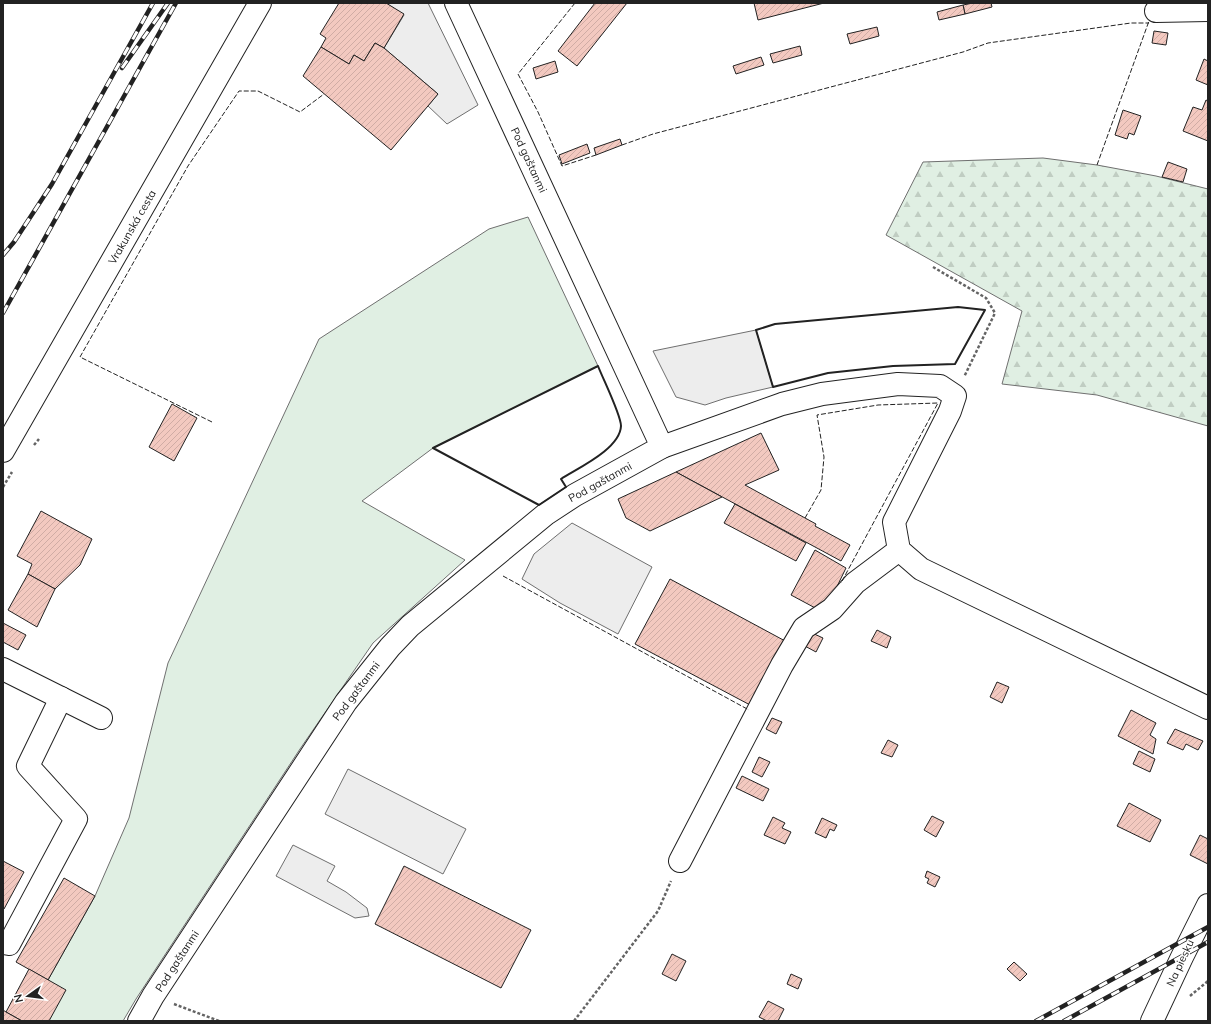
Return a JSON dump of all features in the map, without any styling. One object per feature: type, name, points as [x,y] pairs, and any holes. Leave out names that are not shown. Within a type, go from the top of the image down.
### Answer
[{"type":"street","name":"Vrakunská cesta","points":[[3,451],[260,3]]},
{"type":"street","name":"Pod gaštanmi","points":[[456,3],[662,447]]},
{"type":"street","points":[[1156,11],[1208,10]]},
{"type":"street","name":"Pod gaštanmi","points":[[139,1021],[153,996],[346,702],[390,647],[410,626],[546,514],[575,495],[662,447],[782,404],[822,394],[898,384],[948,391]]},
{"type":"street","points":[[948,391],[950,411],[894,522],[899,550],[921,569],[1208,708]]},
{"type":"street","points":[[680,862],[782,665],[804,628],[832,609],[856,583],[899,550]]},
{"type":"street","points":[[3,669],[101,718]]},
{"type":"street","points":[[3,943],[9,944],[76,819],[28,766],[61,698]]},
{"type":"street","name":"Na piesku","points":[[1152,1021],[1208,905]]},
{"type":"path","points":[[933,267],[986,298],[995,313],[948,391]]},
{"type":"path","points":[[574,1021],[658,911],[680,862]]},
{"type":"path","points":[[153,996],[219,1021]]},
{"type":"green space","points":[[1043,158],[1097,165],[1156,176],[1208,189],[1208,426],[1097,395],[1002,384],[1022,311],[886,235],[923,162]]},
{"type":"green space","points":[[528,217],[598,366],[433,448],[362,501],[465,560],[373,643],[300,749],[123,1021],[49,1021],[48,980],[95,896],[129,818],[168,663],[319,339],[489,229]]},
{"type":"shaded area","points":[[386,3],[428,3],[478,105],[447,124],[428,106],[438,94],[384,48],[404,15]]},
{"type":"shaded area","points":[[756,330],[773,387],[726,398],[705,405],[676,397],[653,351]]},
{"type":"shaded area","points":[[572,523],[652,567],[618,634],[560,603],[522,579],[534,554]]},
{"type":"shaded area","points":[[348,769],[466,829],[443,874],[325,814]]},
{"type":"shaded area","points":[[293,845],[335,866],[327,881],[346,892],[367,908],[369,916],[355,918],[276,876]]},
{"type":"building","points":[[339,3],[386,3],[404,14],[384,48],[375,43],[364,61],[354,55],[349,64],[321,47],[326,38],[320,34]]},
{"type":"building","points":[[595,3],[627,3],[577,66],[558,51]]},
{"type":"building","points":[[754,3],[824,3],[758,20]]},
{"type":"building","points":[[973,3],[991,3],[992,7],[965,14],[963,5]]},
{"type":"building","points":[[963,5],[965,14],[939,20],[937,12]]},
{"type":"building","points":[[877,27],[879,36],[850,44],[847,34]]},
{"type":"building","points":[[1154,31],[1168,33],[1166,45],[1152,43]]},
{"type":"building","points":[[375,43],[384,48],[438,94],[391,150],[303,76],[321,47],[349,64],[354,55],[364,61]]},
{"type":"building","points":[[800,46],[802,55],[773,63],[770,54]]},
{"type":"building","points":[[761,57],[764,65],[736,74],[733,66]]},
{"type":"building","points":[[1204,59],[1208,61],[1208,85],[1196,80]]},
{"type":"building","points":[[555,61],[558,72],[536,79],[533,68]]},
{"type":"building","points":[[1206,100],[1208,101],[1208,141],[1183,131],[1193,107],[1202,110]]},
{"type":"building","points":[[1123,110],[1141,116],[1134,135],[1129,133],[1127,139],[1115,135]]},
{"type":"building","points":[[620,139],[622,145],[596,155],[594,148]]},
{"type":"building","points":[[587,144],[590,153],[562,164],[559,155]]},
{"type":"building","points":[[1168,162],[1187,169],[1183,182],[1162,177]]},
{"type":"building","points":[[172,404],[197,418],[174,461],[149,447]]},
{"type":"building","points":[[761,433],[779,470],[745,485],[816,524],[815,526],[850,545],[841,561],[676,472]]},
{"type":"building","points":[[676,472],[722,497],[650,531],[626,518],[618,499]]},
{"type":"building","points":[[735,504],[806,543],[796,561],[724,523]]},
{"type":"building","points":[[41,511],[92,539],[80,565],[55,589],[28,574],[32,564],[17,556]]},
{"type":"building","points":[[815,550],[846,568],[827,607],[819,610],[791,595]]},
{"type":"building","points":[[28,574],[55,589],[37,627],[8,610]]},
{"type":"building","points":[[670,579],[787,642],[752,706],[635,644]]},
{"type":"building","points":[[3,623],[26,635],[18,650],[3,642]]},
{"type":"building","points":[[877,630],[891,637],[887,648],[871,641]]},
{"type":"building","points":[[810,632],[823,638],[816,652],[803,645]]},
{"type":"building","points":[[997,682],[1009,687],[1002,703],[990,697]]},
{"type":"building","points":[[1131,710],[1156,723],[1150,735],[1156,739],[1153,754],[1118,736]]},
{"type":"building","points":[[772,718],[782,722],[776,734],[766,729]]},
{"type":"building","points":[[1175,729],[1203,741],[1198,750],[1186,744],[1183,750],[1167,743]]},
{"type":"building","points":[[888,740],[898,745],[892,757],[881,753]]},
{"type":"building","points":[[1139,751],[1155,759],[1150,772],[1133,764]]},
{"type":"building","points":[[759,757],[770,762],[762,777],[752,772]]},
{"type":"building","points":[[742,776],[769,789],[763,801],[736,788]]},
{"type":"building","points":[[1129,803],[1161,820],[1150,842],[1117,826]]},
{"type":"building","points":[[932,816],[944,822],[936,837],[924,830]]},
{"type":"building","points":[[773,817],[785,823],[782,828],[791,832],[785,844],[764,835]]},
{"type":"building","points":[[822,818],[837,825],[834,831],[830,829],[826,838],[815,833]]},
{"type":"building","points":[[1200,835],[1208,839],[1208,864],[1190,855]]},
{"type":"building","points":[[3,861],[24,872],[4,909],[3,909]]},
{"type":"building","points":[[404,866],[531,930],[501,988],[375,924]]},
{"type":"building","points":[[927,871],[940,877],[935,887],[927,883],[929,879],[925,877]]},
{"type":"building","points":[[64,878],[95,896],[48,980],[16,962]]},
{"type":"building","points":[[672,954],[686,961],[676,981],[662,974]]},
{"type":"building","points":[[1014,962],[1027,974],[1020,981],[1007,969]]},
{"type":"building","points":[[29,969],[66,990],[49,1021],[22,1021],[6,1012]]},
{"type":"building","points":[[791,974],[802,979],[798,989],[787,984]]},
{"type":"building","points":[[768,1001],[784,1009],[778,1021],[767,1021],[759,1017]]},
{"type":"building","points":[[3,1010],[6,1012],[22,1021],[3,1021]]},
{"type":"railway","points":[[3,255],[14,242],[52,184],[153,3]]},
{"type":"railway","points":[[122,68],[168,3]]},
{"type":"railway","points":[[3,313],[176,3]]},
{"type":"railway","points":[[1036,1021],[1208,927]]},
{"type":"railway","points":[[1064,1021],[1208,942]]},
{"type":"fence","points":[[575,3],[518,74],[538,112],[562,166],[596,155]]},
{"type":"fence","points":[[1097,165],[1149,21]]},
{"type":"fence","points":[[622,145],[653,134],[963,52],[988,43],[1131,23],[1149,23]]},
{"type":"fence","points":[[212,422],[80,357],[188,166],[239,91],[258,91],[300,112],[324,94]]},
{"type":"fence","points":[[805,518],[821,490],[824,457],[817,415],[878,405],[938,403],[841,583]]},
{"type":"fence","points":[[503,576],[749,710]]},
{"type":"wall","points":[[958,307],[985,310],[955,364],[893,366],[828,373],[773,387],[756,330],[775,324],[958,307]]},
{"type":"wall","points":[[598,366],[618,414],[621,426],[619,434],[614,442],[597,457],[561,479],[566,487],[539,505],[433,448],[598,366]]}]
